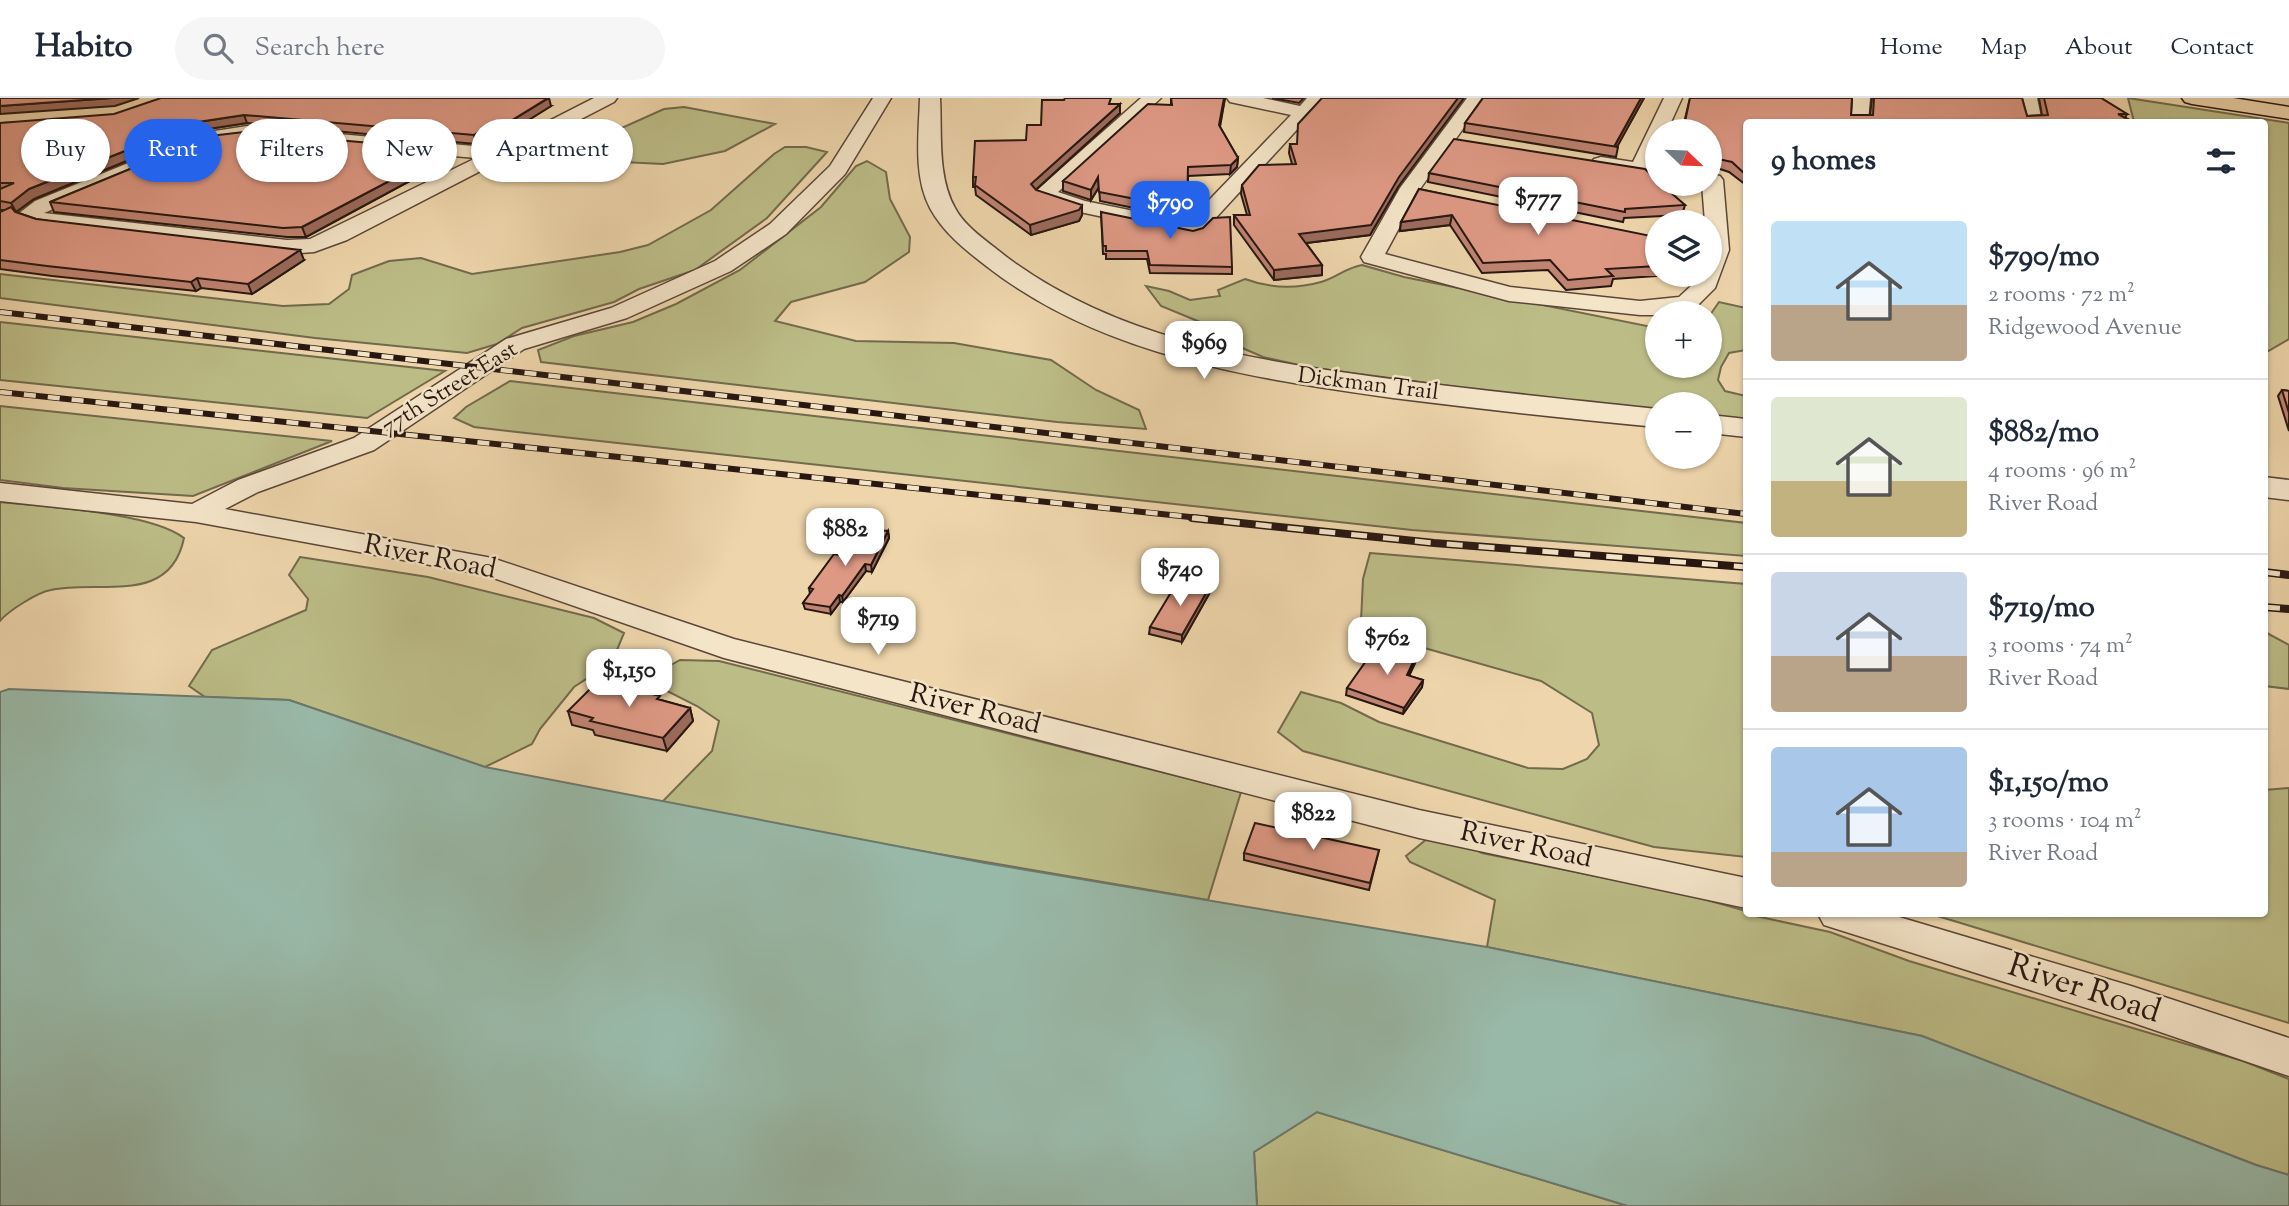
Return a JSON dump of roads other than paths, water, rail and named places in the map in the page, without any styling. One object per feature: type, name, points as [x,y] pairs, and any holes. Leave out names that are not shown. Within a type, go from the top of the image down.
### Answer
[{"type":"main road","points":[[2192,98],[2289,113]]},
{"type":"street","points":[[567,119],[608,98]]},
{"type":"street","name":"77th Street East","points":[[196,513],[248,486],[364,444],[515,344],[619,313],[723,266],[778,229],[838,170],[882,98]]},
{"type":"street","name":"Dickman Trail","points":[[930,98],[931,166],[940,204],[959,229],[990,258],[1022,281],[1067,307],[1161,343],[1290,375],[1645,417]]},
{"type":"street","points":[[1152,98],[1044,194],[1080,206],[1193,229],[1310,105]]},
{"type":"street","points":[[1236,98],[1310,105]]},
{"type":"street","points":[[1476,98],[1410,188],[1372,257],[1509,294],[1640,308],[1662,308],[1687,303],[1703,287]]},
{"type":"street","points":[[1664,119],[1673,98]]},
{"type":"street","points":[[1859,119],[1861,98]]},
{"type":"street","points":[[2028,98],[2032,119]]},
{"type":"street","points":[[247,132],[499,154],[340,235],[314,245],[287,247],[41,220],[29,214],[42,205],[209,137],[227,134],[247,132]]},
{"type":"street","points":[[1446,138],[1472,142]]},
{"type":"street","points":[[1588,160],[1645,170]]},
{"type":"street","points":[[1410,188],[1436,193]]},
{"type":"street","points":[[1722,425],[1743,428]]},
{"type":"street","points":[[2268,487],[2289,490]]},
{"type":"street","name":"River Road","points":[[0,492],[196,513],[492,567],[724,647],[1419,824],[1743,891]]},
{"type":"street","name":"River Road","points":[[1848,917],[2131,1004],[2289,1057]]},
{"type":"railway","points":[[0,312],[1743,514]]},
{"type":"railway","points":[[0,392],[1209,519]]},
{"type":"railway","points":[[1192,518],[1434,543],[1743,567]]},
{"type":"railway","points":[[2268,572],[2289,575]]},
{"type":"railway","points":[[2268,607],[2289,609]]}]
